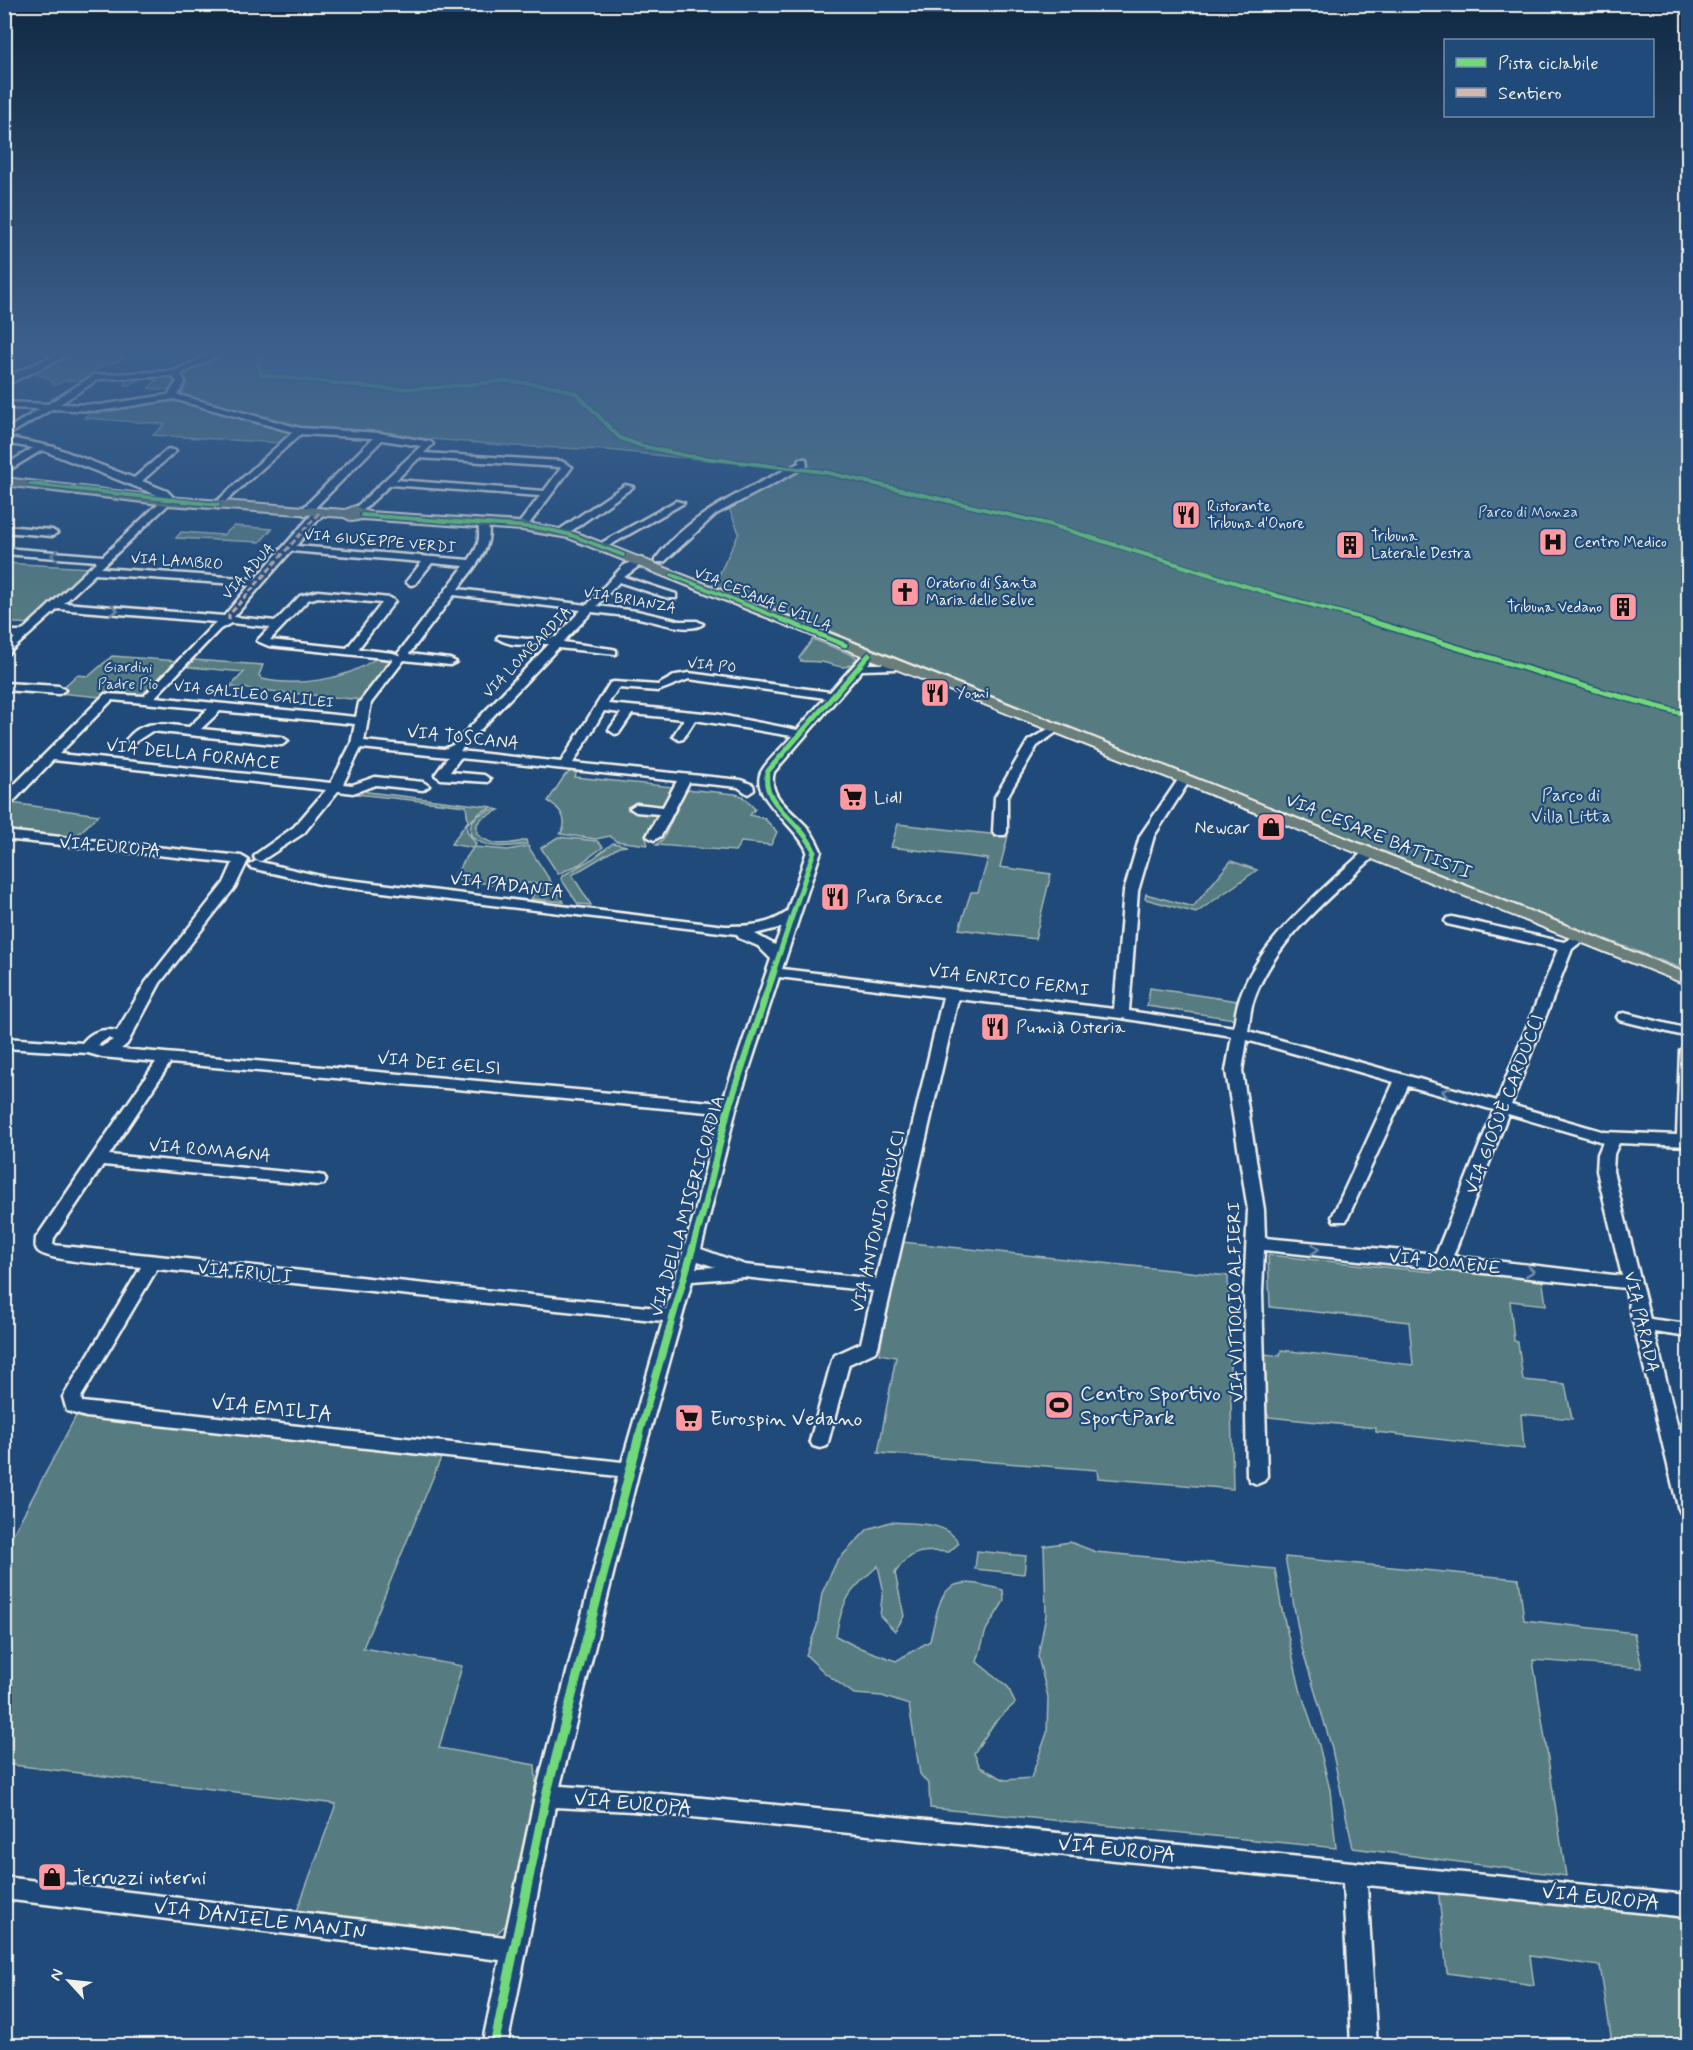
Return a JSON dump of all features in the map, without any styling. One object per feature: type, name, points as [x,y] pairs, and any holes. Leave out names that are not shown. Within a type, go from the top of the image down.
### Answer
[{"type":"main road","name":"VIA CESANA E VILLA","points":[[4,481],[167,501],[522,526],[563,532],[623,555],[651,560],[672,575],[845,645]]},
{"type":"main road","name":"VIA CESARE BATTISTI","points":[[845,645],[872,660],[895,666],[1689,980]]},
{"type":"street","points":[[4,470],[39,449]]},
{"type":"street","points":[[4,654],[167,501],[164,493],[46,449]]},
{"type":"street","points":[[218,505],[280,449]]},
{"type":"street","points":[[305,512],[368,449]]},
{"type":"street","points":[[355,513],[424,449]]},
{"type":"street","points":[[135,482],[171,451]]},
{"type":"street","points":[[418,455],[561,464],[567,467],[522,526]]},
{"type":"street","points":[[651,560],[712,512],[788,473],[804,464],[803,461]]},
{"type":"street","points":[[388,482],[547,494]]},
{"type":"street","points":[[563,532],[628,487]]},
{"type":"street","points":[[601,546],[679,503]]},
{"type":"street","name":"VIA ADUA","points":[[148,698],[216,627],[229,620],[229,615],[319,513]]},
{"type":"street","points":[[105,1042],[141,1002],[230,884],[251,860],[277,847],[299,830],[335,788],[357,744],[365,703],[400,656],[422,632],[485,542],[483,524]]},
{"type":"street","points":[[4,529],[52,533]]},
{"type":"street","name":"VIA GIUSEPPE VERDI","points":[[288,548],[470,563]]},
{"type":"street","points":[[4,551],[106,559]]},
{"type":"street","points":[[411,582],[430,560]]},
{"type":"street","name":"VIA LOMBARDIA","points":[[451,754],[627,568],[651,560]]},
{"type":"street","name":"VIA LAMBRO","points":[[93,571],[258,582]]},
{"type":"street","points":[[617,578],[672,596]]},
{"type":"street","name":"VIA BRIANZA","points":[[451,591],[637,614],[680,624],[697,624]]},
{"type":"street","points":[[350,651],[390,602],[312,595],[304,598],[263,640],[350,651],[450,662]]},
{"type":"street","points":[[56,606],[278,624]]},
{"type":"street","points":[[4,634],[25,635]]},
{"type":"street","points":[[503,638],[527,642],[556,642],[612,652]]},
{"type":"street","name":"VIA DELLA MISERICORDIA","points":[[494,2046],[546,1796],[629,1470],[691,1252],[728,1109],[774,965],[813,856],[812,841],[804,830],[770,798],[764,780],[852,672],[872,660]]},
{"type":"street","name":"VIA PO","points":[[565,765],[614,685],[657,688],[684,676],[833,696]]},
{"type":"street","points":[[4,686],[59,690]]},
{"type":"street","name":"VIA GALILEO GALILEI","points":[[48,756],[109,696],[148,698],[361,721]]},
{"type":"street","points":[[192,731],[218,706]]},
{"type":"street","points":[[599,707],[692,715],[800,734]]},
{"type":"street","points":[[615,730],[628,709]]},
{"type":"street","points":[[679,736],[692,715]]},
{"type":"street","points":[[132,740],[149,727],[282,741]]},
{"type":"street","points":[[1000,832],[1001,797],[1032,744],[1054,729]]},
{"type":"street","name":"VIA TOSCANA","points":[[357,744],[741,784],[749,788],[748,790]]},
{"type":"street","points":[[451,754],[441,775],[484,780]]},
{"type":"street","points":[[4,803],[11,789],[48,756]]},
{"type":"street","name":"VIA DELLA FORNACE","points":[[48,756],[335,788],[353,789],[375,781],[423,786]]},
{"type":"street","points":[[654,836],[685,778]]},
{"type":"street","points":[[1121,1014],[1131,891],[1147,836],[1184,780]]},
{"type":"street","points":[[636,808],[668,811]]},
{"type":"street","name":"VIA EUROPA","points":[[4,835],[251,860]]},
{"type":"street","name":"VIA VITTORIO ALFIERI","points":[[1257,1476],[1253,1292],[1256,1210],[1234,1071],[1246,999],[1261,969],[1285,936],[1314,904],[1370,854]]},
{"type":"street","name":"VIA PADANIA","points":[[251,860],[324,882],[784,937]]},
{"type":"street","points":[[755,934],[782,923],[792,914]]},
{"type":"street","points":[[1452,921],[1566,947],[1580,937]]},
{"type":"street","name":"VIA PADANIA","points":[[755,934],[772,948],[774,965]]},
{"type":"street","name":"VIA GIOSUÈ CARDUCCI","points":[[1442,1261],[1566,947]]},
{"type":"street","name":"VIA ENRICO FERMI","points":[[774,965],[1240,1033],[1613,1137],[1687,1141]]},
{"type":"street","name":"VIA ANTONIO MEUCCI","points":[[820,1441],[841,1360],[868,1347],[952,992]]},
{"type":"street","points":[[1624,1017],[1689,1033]]},
{"type":"street","name":"VIA DEI GELSI","points":[[4,1043],[60,1047],[105,1042],[145,1056],[728,1109]]},
{"type":"street","points":[[1687,1141],[1689,1050]]},
{"type":"street","name":"VIA FRIULI","points":[[166,1058],[45,1238],[44,1247],[52,1252],[672,1316]]},
{"type":"street","points":[[1340,1216],[1403,1080]]},
{"type":"street","name":"VIA PARADA","points":[[1613,1137],[1606,1154],[1605,1171],[1689,1507]]},
{"type":"street","name":"VIA ROMAGNA","points":[[99,1159],[318,1180]]},
{"type":"street","name":"VIA DOMENE","points":[[1256,1243],[1633,1283]]},
{"type":"street","points":[[691,1252],[744,1271]]},
{"type":"street","name":"VIA EMILIA","points":[[152,1263],[72,1397],[74,1406],[86,1410],[629,1470]]},
{"type":"street","points":[[684,1275],[744,1271],[883,1286]]},
{"type":"street","points":[[1642,1324],[1689,1330]]},
{"type":"street","points":[[1669,1434],[1689,1437]]},
{"type":"street","name":"VIA EUROPA","points":[[546,1796],[632,1801],[1689,1906]]},
{"type":"street","points":[[1354,1872],[1364,2046]]},
{"type":"street","name":"VIA DANIELE MANIN","points":[[4,1888],[515,1950]]},
{"type":"green space","points":[[576,449],[1688,449],[1688,971],[714,585],[739,533],[729,508],[799,470]]},
{"type":"green space","points":[[234,526],[272,529],[260,542],[176,538],[181,532],[223,535]]},
{"type":"green space","points":[[4,563],[89,568],[30,624],[5,622]]},
{"type":"green space","points":[[813,639],[857,658],[845,667],[801,661],[799,658]]},
{"type":"green space","name":"Giardini Padre Pio","points":[[112,656],[179,661],[143,696],[106,691],[101,697],[57,693],[77,675],[89,676]]},
{"type":"green space","name":"Giardini Padre Pio","points":[[375,659],[395,661],[362,700],[230,687],[244,672],[188,667],[194,660],[263,665],[259,675],[262,679],[306,682],[336,677]]},
{"type":"green space","points":[[578,769],[575,777],[674,787],[662,806],[637,804],[627,807],[628,810],[657,814],[645,835],[648,845],[616,841],[610,836],[596,839],[560,834],[564,820],[556,807],[548,801],[565,775]]},
{"type":"green space","points":[[360,788],[368,792],[493,807],[482,811],[467,824],[467,831],[476,844],[474,847],[508,850],[528,846],[564,902],[531,899],[540,884],[524,883],[520,888],[452,879],[473,848],[451,844],[468,821],[466,806],[355,794]]},
{"type":"green space","points":[[686,789],[742,796],[755,809],[750,815],[765,819],[777,832],[771,845],[741,842],[735,851],[656,845],[664,838]]},
{"type":"green space","points":[[11,803],[99,815],[75,837],[5,830],[5,810]]},
{"type":"green space","points":[[499,810],[482,818],[477,824],[477,834],[494,843],[507,844],[526,840],[527,844],[506,847],[491,846],[472,837],[470,831],[473,821],[485,812]]},
{"type":"green space","points":[[898,824],[1008,836],[1000,867],[1051,874],[1035,939],[959,929],[971,892],[978,892],[988,859],[891,847]]},
{"type":"green space","points":[[558,837],[597,841],[603,847],[580,864],[558,874],[541,848]]},
{"type":"green space","points":[[613,843],[627,846],[619,847],[572,875],[591,905],[578,904],[561,879],[562,876],[594,858]]},
{"type":"green space","points":[[1231,861],[1257,870],[1196,913],[1145,899],[1146,894],[1193,907]]},
{"type":"green space","points":[[1150,988],[1237,1001],[1234,1019],[1147,1006]]},
{"type":"green space","name":"Centro Sportivo SportPark","points":[[902,1242],[1228,1276],[1233,1489],[1098,1478],[1097,1470],[878,1453],[896,1357],[879,1354]]},
{"type":"green space","points":[[1268,1255],[1433,1272],[1442,1265],[1542,1277],[1546,1305],[1510,1301],[1514,1341],[1518,1342],[1523,1380],[1565,1384],[1572,1419],[1521,1414],[1524,1449],[1376,1432],[1376,1428],[1269,1417],[1266,1411],[1265,1354],[1280,1356],[1281,1350],[1413,1365],[1409,1322],[1270,1307]]},
{"type":"green space","points":[[76,1416],[441,1458],[363,1648],[462,1666],[439,1748],[535,1765],[536,1782],[508,1923],[494,1936],[297,1911],[336,1804],[5,1764],[5,1549]]},
{"type":"green space","points":[[890,1522],[919,1523],[938,1527],[946,1530],[959,1543],[949,1552],[918,1553],[906,1560],[895,1573],[904,1616],[895,1631],[880,1616],[883,1588],[878,1566],[860,1582],[849,1596],[841,1613],[836,1636],[855,1646],[896,1661],[930,1641],[938,1608],[949,1589],[957,1584],[968,1583],[1003,1590],[1004,1601],[986,1630],[977,1662],[1008,1687],[1015,1703],[995,1722],[974,1753],[980,1767],[1005,1780],[1031,1778],[1047,1733],[1048,1697],[1038,1657],[1046,1615],[1044,1546],[1070,1542],[1096,1552],[1275,1569],[1300,1689],[1319,1745],[1330,1790],[1336,1848],[930,1808],[929,1785],[920,1774],[909,1705],[882,1696],[854,1694],[825,1673],[806,1655],[817,1626],[822,1593],[837,1561],[868,1529]]},
{"type":"green space","points":[[977,1551],[1026,1556],[1024,1574],[975,1569]]},
{"type":"green space","points":[[1285,1557],[1519,1579],[1524,1620],[1634,1633],[1642,1668],[1533,1660],[1566,1876],[1353,1848],[1331,1745],[1301,1645]]},
{"type":"green space","points":[[1438,1888],[1688,1913],[1688,2045],[1581,2045],[1580,2038],[1612,2042],[1600,1966],[1530,1956],[1534,1985],[1447,1973]]},
{"type":"marked path","points":[[229,620],[229,615],[319,513]]},
{"type":"cycle path","points":[[654,449],[687,456],[824,472],[1048,524],[1278,596],[1408,631],[1600,691],[1688,715]]},
{"type":"cycle path","points":[[30,484],[218,505]]},
{"type":"cycle path","points":[[362,515],[541,528],[571,535],[623,555]]},
{"type":"cycle path","points":[[672,575],[845,645]]},
{"type":"cycle path","points":[[494,2046],[546,1796],[629,1470],[703,1212],[728,1109],[814,851],[810,840],[774,801],[767,791],[765,781],[768,771],[869,655]]},
{"type":"place","name":"Ristorante Tribuna d'Onore","points":[[1186,515]]},
{"type":"place","name":"Centro Medico","points":[[1553,542]]},
{"type":"place","name":"Tribuna Laterale Destra","points":[[1350,545]]},
{"type":"place","name":"Oratorio di Santa Maria delle Selve","points":[[905,592]]},
{"type":"place","name":"Tribuna Vedano","points":[[1623,607]]},
{"type":"place","name":"Yomi","points":[[935,693]]},
{"type":"place","name":"Lidl","points":[[853,797]]},
{"type":"place","name":"Newcar","points":[[1271,827]]},
{"type":"place","name":"Pura Brace","points":[[835,897]]},
{"type":"place","name":"Pumià Osteria","points":[[995,1027]]},
{"type":"place","name":"Centro Sportivo SportPark","points":[[1059,1405]]},
{"type":"place","name":"Eurospin Vedano","points":[[689,1418]]},
{"type":"place","name":"Terruzzi interni","points":[[52,1877]]},
{"type":"park label","name":"Parco di Monza","points":[[1528,512]]},
{"type":"park label","name":"Parco di Villa Litta","points":[[1571,805]]}]
